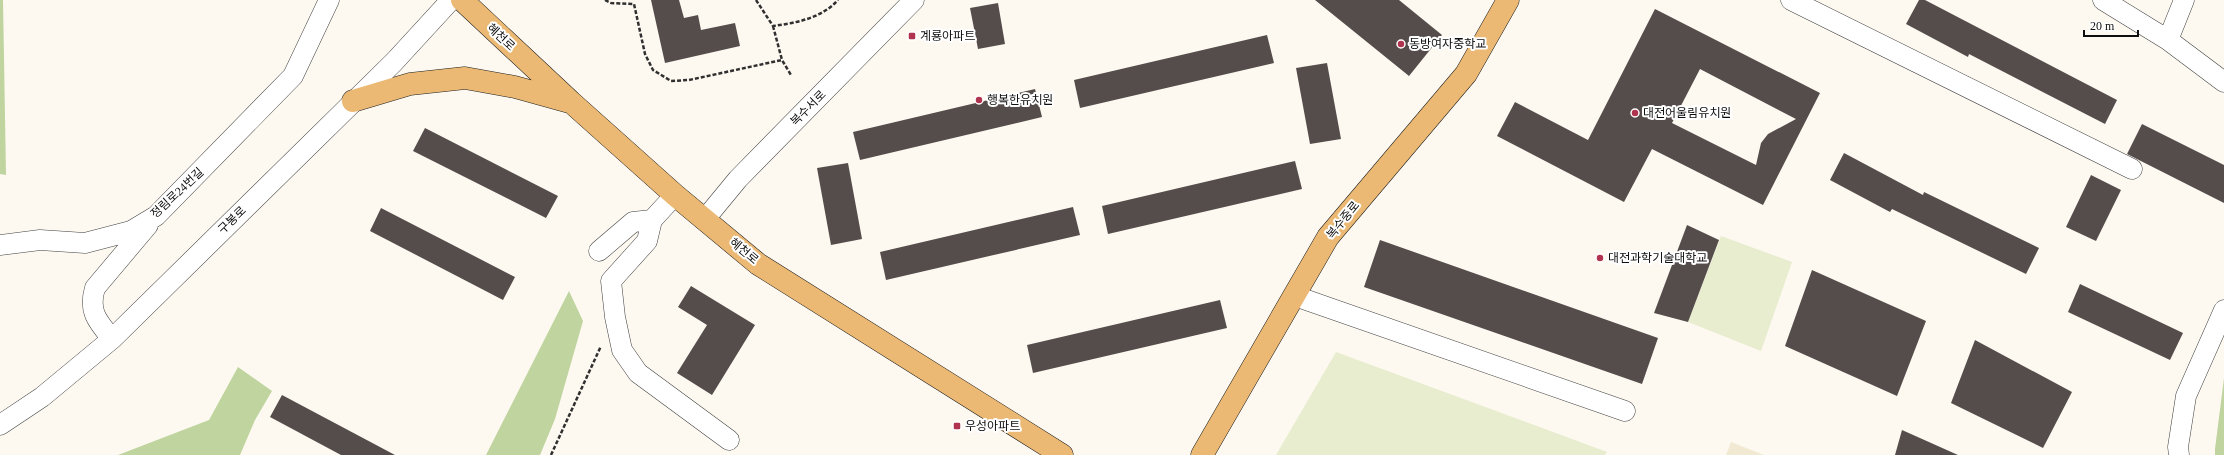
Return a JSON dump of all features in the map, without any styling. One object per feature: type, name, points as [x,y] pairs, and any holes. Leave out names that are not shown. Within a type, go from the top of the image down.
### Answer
[{"type":"main road","name":"혜천로","points":[[462,0],[571,102],[675,195],[758,264],[1062,455]]},
{"type":"main road","name":"복수중로","points":[[1202,455],[1328,237],[1466,74],[1508,0]]},
{"type":"main road","points":[[354,101],[410,84],[465,78],[515,87],[571,102]]},
{"type":"street","name":"정림로24번길","points":[[0,244],[40,240],[85,243],[131,231],[156,216],[203,170],[245,123],[293,76],[329,0]]},
{"type":"street","name":"구봉로","points":[[0,425],[42,397],[112,339],[394,62],[451,0]]},
{"type":"street","name":"복수서로","points":[[705,219],[738,179],[914,0]]},
{"type":"street","points":[[1791,0],[2132,169]]},
{"type":"street","points":[[2103,0],[2168,40],[2224,82]]},
{"type":"street","points":[[2168,40],[2184,0]]},
{"type":"street","points":[[675,195],[652,220],[647,241],[611,281],[615,317],[622,350],[638,373],[729,440]]},
{"type":"street","points":[[112,339],[96,319],[92,300],[95,288],[156,216]]},
{"type":"street","points":[[599,251],[633,222],[652,220]]},
{"type":"street","points":[[1295,296],[1626,411]]},
{"type":"street","points":[[2179,455],[2178,447],[2186,396],[2224,310]]},
{"type":"path","points":[[605,0],[634,4],[645,54],[653,70],[671,81],[689,80],[782,60]]},
{"type":"path","points":[[756,0],[773,26],[782,60],[791,75]]},
{"type":"path","points":[[773,26],[809,19],[832,7],[838,0]]},
{"type":"path","points":[[551,455],[602,344]]},
{"type":"shaded area","points":[[1731,442],[1764,455],[1726,455]]},
{"type":"green space","points":[[0,0],[3,0],[6,175],[0,174]]},
{"type":"green space","points":[[1721,236],[1792,262],[1761,351],[1688,322]]},
{"type":"green space","points":[[569,291],[583,321],[555,419],[540,455],[486,455]]},
{"type":"green space","points":[[1336,352],[1607,452],[1605,455],[1276,455]]},
{"type":"green space","points":[[238,367],[272,391],[255,420],[240,455],[118,455],[209,420]]},
{"type":"green space","points":[[2224,378],[2224,455],[2215,455],[2215,449]]},
{"type":"building","points":[[651,0],[679,0],[684,18],[698,15],[701,30],[735,23],[740,46],[665,63]]},
{"type":"building","name":"동방여자중학교","points":[[1315,0],[1399,0],[1442,35],[1409,76]]},
{"type":"building","points":[[1919,0],[1925,0],[2117,100],[2105,124],[1969,54],[1968,57],[1906,24]]},
{"type":"building","points":[[998,3],[1005,44],[978,49],[970,8]]},
{"type":"building","name":"대전어울림유치원","points":[[1655,9],[1820,93],[1763,205],[1652,149],[1624,202],[1497,136],[1515,102],[1588,140]],"holes":[[[1700,69],[1796,119],[1768,134],[1761,143],[1756,165],[1672,123]]]},
{"type":"building","points":[[1267,35],[1274,63],[1080,108],[1074,80]]},
{"type":"building","points":[[1327,63],[1341,139],[1310,144],[1296,68]]},
{"type":"building","points":[[1035,89],[1042,117],[860,160],[853,132]]},
{"type":"building","points":[[2142,124],[2224,165],[2224,203],[2127,154]]},
{"type":"building","points":[[425,128],[558,196],[546,218],[413,151]]},
{"type":"building","points":[[1844,153],[1923,195],[1924,192],[2039,248],[2026,274],[1892,209],[1890,212],[1830,180]]},
{"type":"building","points":[[1295,161],[1302,189],[1108,234],[1102,206]]},
{"type":"building","points":[[848,163],[862,239],[831,245],[817,168]]},
{"type":"building","points":[[2091,175],[2121,190],[2096,241],[2066,227]]},
{"type":"building","points":[[1073,207],[1080,235],[886,280],[880,252]]},
{"type":"building","points":[[381,208],[515,277],[503,300],[370,231]]},
{"type":"building","points":[[1687,225],[1719,240],[1688,322],[1654,313]]},
{"type":"building","points":[[1380,240],[1658,338],[1642,384],[1364,287]]},
{"type":"building","points":[[1812,270],[1926,321],[1897,396],[1785,346]]},
{"type":"building","points":[[2080,284],[2183,333],[2170,360],[2068,312]]},
{"type":"building","points":[[691,286],[755,325],[712,395],[677,373],[707,325],[678,307]]},
{"type":"building","points":[[1220,300],[1227,328],[1033,373],[1027,345]]},
{"type":"building","points":[[1975,340],[2072,392],[2043,448],[1951,403]]},
{"type":"building","points":[[282,395],[395,455],[341,455],[270,417]]},
{"type":"building","points":[[1902,430],[1958,455],[1895,455]]},
{"type":"place","name":"계룡아파트","points":[[912,36]]},
{"type":"place","name":"동방여자중학교","points":[[1401,44]]},
{"type":"place","name":"행복한유치원","points":[[979,100]]},
{"type":"place","name":"대전어울림유치원","points":[[1635,113]]},
{"type":"place","name":"대전과학기술대학교","points":[[1600,258]]},
{"type":"place","name":"우성아파트","points":[[957,426]]}]
